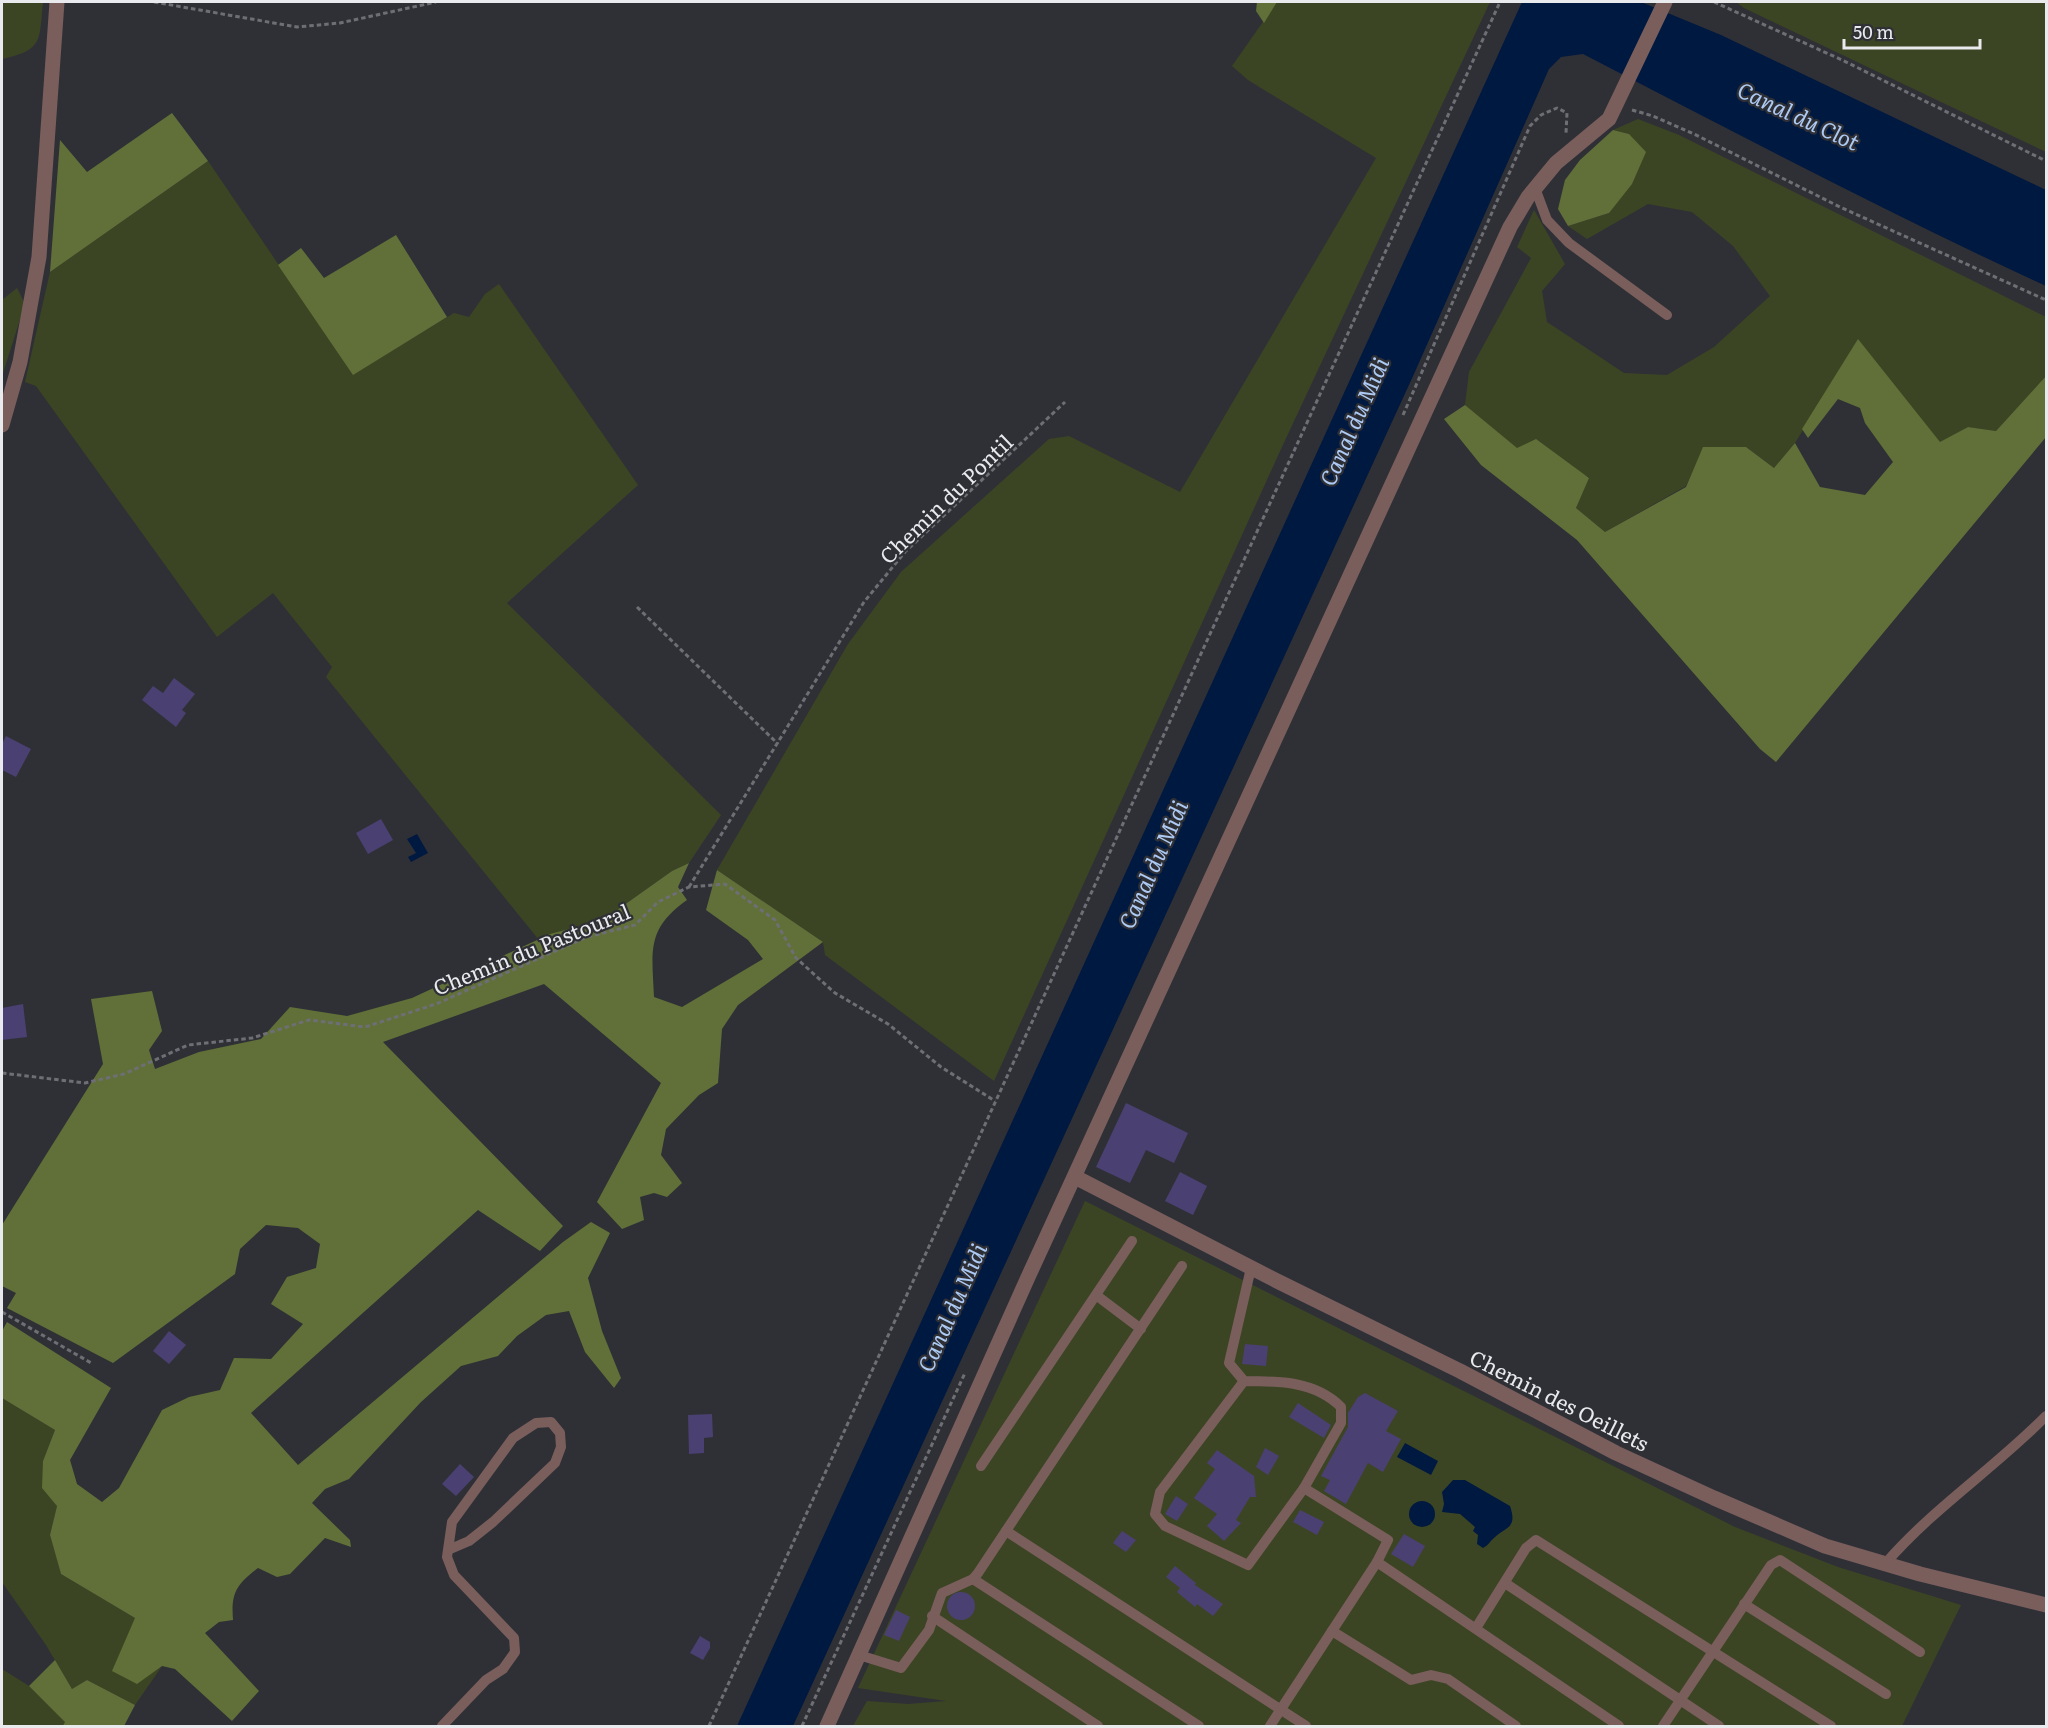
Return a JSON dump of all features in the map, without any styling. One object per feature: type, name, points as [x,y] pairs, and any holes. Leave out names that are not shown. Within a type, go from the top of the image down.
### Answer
[{"type":"street","points":[[2,425],[20,362],[39,257],[57,2]]},
{"type":"street","points":[[827,1726],[1497,254],[1535,188],[1556,163],[1600,129],[1618,102],[1665,2]]},
{"type":"street","name":"Chemin des Oeillets","points":[[1075,1177],[1251,1268],[1460,1371],[1616,1453],[1825,1546],[1885,1564],[2046,1605]]},
{"type":"lane","points":[[1535,188],[1547,220],[1569,243],[1667,315]]},
{"type":"lane","points":[[981,1466],[1132,1241]]},
{"type":"lane","points":[[859,1655],[901,1668],[929,1630],[932,1616],[942,1593],[973,1579],[1182,1266]]},
{"type":"lane","points":[[1244,1381],[1160,1492],[1155,1514],[1165,1526],[1248,1565],[1304,1488],[1341,1423],[1341,1407],[1334,1400],[1294,1382],[1244,1381],[1229,1363],[1251,1268]]},
{"type":"lane","points":[[1096,1295],[1141,1329]]},
{"type":"lane","points":[[1885,1564],[1903,1543],[1977,1481],[2046,1416]]},
{"type":"lane","points":[[442,1726],[486,1680],[503,1669],[515,1652],[514,1638],[454,1575],[447,1557],[448,1550],[452,1522],[513,1438],[536,1423],[551,1422],[560,1433],[561,1447],[555,1463],[493,1522],[469,1541],[448,1550]]},
{"type":"lane","points":[[1270,1726],[1377,1562],[1388,1540],[1304,1488]]},
{"type":"lane","points":[[1006,1531],[1306,1726]]},
{"type":"lane","points":[[1476,1628],[1526,1548],[1536,1540],[1831,1726]]},
{"type":"lane","points":[[1663,1726],[1770,1565],[1780,1560],[1920,1652]]},
{"type":"lane","points":[[1377,1562],[1619,1726]]},
{"type":"lane","points":[[973,1579],[1199,1726]]},
{"type":"lane","points":[[1505,1583],[1719,1726]]},
{"type":"lane","points":[[1744,1604],[1886,1694]]},
{"type":"lane","points":[[932,1616],[1098,1726]]},
{"type":"lane","points":[[1332,1631],[1411,1680],[1431,1675],[1448,1679],[1516,1726]]},
{"type":"path","points":[[154,2],[297,27],[340,23],[436,2]]},
{"type":"path","points":[[709,1726],[1500,2]]},
{"type":"path","points":[[1714,2],[1842,60],[2046,161]]},
{"type":"path","points":[[1618,102],[1653,116],[1840,207],[2046,300]]},
{"type":"path","name":"Chemin du Pontil","points":[[689,887],[864,602],[905,552],[1065,402]]},
{"type":"path","points":[[637,607],[778,744]]},
{"type":"path","name":"Chemin du Pastoural","points":[[2,1073],[85,1083],[124,1074],[188,1045],[252,1038],[309,1020],[365,1027],[436,1004],[587,937],[635,925],[658,902],[689,887],[725,884],[775,920],[796,958],[835,993],[888,1024],[941,1068],[995,1101]]},
{"type":"path","points":[[2,1312],[93,1364]]},
{"type":"green space","points":[[2,2],[43,2],[37,41],[26,52],[2,59]]},
{"type":"green space","points":[[1257,2],[1277,2],[1264,23],[1256,11]]},
{"type":"green space","points":[[1277,2],[1490,2],[1281,449],[994,1081],[825,955],[823,942],[717,870],[848,644],[901,572],[1049,439],[1069,436],[1180,492],[1376,158],[1248,80],[1232,66]]},
{"type":"green space","points":[[1736,2],[2046,2],[2046,152],[1744,8]]},
{"type":"green space","points":[[172,113],[208,161],[50,272],[60,140],[87,172]]},
{"type":"green space","points":[[1638,119],[1679,135],[2046,317],[2046,376],[1996,431],[1968,427],[1940,443],[1858,340],[1795,443],[1774,468],[1746,447],[1704,447],[1686,486],[1605,532],[1576,508],[1589,477],[1517,449],[1465,405],[1469,372],[1531,258],[1517,247],[1534,210],[1565,264],[1542,291],[1547,322],[1624,373],[1667,375],[1714,347],[1770,296],[1733,246],[1692,212],[1648,204],[1587,239],[1568,226],[1609,213],[1629,134],[1613,130]]},
{"type":"green space","points":[[1613,130],[1629,134],[1646,152],[1632,184],[1609,213],[1568,226],[1558,209],[1565,180],[1580,160]]},
{"type":"green space","points":[[208,161],[353,374],[454,313],[469,317],[485,294],[499,284],[638,485],[507,603],[721,815],[689,863],[672,871],[603,920],[539,940],[326,677],[332,667],[273,593],[217,637],[36,386],[25,382],[50,272]]},
{"type":"green space","points":[[396,235],[447,317],[353,375],[278,265],[301,248],[324,278]]},
{"type":"green space","points":[[17,288],[25,304],[2,376],[2,300]]},
{"type":"green space","points":[[1858,339],[1940,442],[1968,427],[1996,431],[2046,376],[2046,437],[1776,762],[1760,749],[1577,540],[1481,465],[1444,419],[1465,405],[1517,448],[1536,439],[1589,478],[1576,508],[1605,532],[1686,487],[1703,447],[1746,447],[1774,468],[1795,443],[1820,487],[1865,495],[1893,462],[1865,423],[1860,408],[1838,399],[1808,438],[1802,429]]},
{"type":"green space","points":[[689,863],[678,887],[687,900],[664,921],[654,942],[654,997],[682,1007],[763,959],[748,940],[706,910],[717,870],[823,942],[738,1005],[722,1029],[718,1083],[699,1095],[666,1129],[661,1155],[682,1183],[667,1197],[654,1193],[640,1197],[644,1220],[622,1229],[597,1202],[661,1083],[544,984],[383,1042],[563,1226],[540,1251],[478,1210],[251,1413],[298,1465],[563,1242],[591,1222],[610,1233],[588,1278],[602,1331],[621,1378],[614,1388],[585,1352],[569,1311],[546,1315],[517,1336],[498,1356],[461,1366],[421,1402],[349,1479],[325,1489],[312,1503],[350,1540],[351,1547],[325,1538],[290,1574],[277,1577],[258,1568],[236,1590],[233,1620],[219,1622],[205,1633],[259,1691],[232,1721],[175,1669],[162,1666],[137,1684],[112,1671],[135,1618],[61,1574],[50,1535],[57,1506],[42,1488],[43,1461],[55,1430],[2,1398],[2,1331],[7,1322],[111,1388],[70,1460],[77,1484],[102,1502],[119,1488],[162,1410],[189,1397],[220,1390],[234,1358],[271,1359],[303,1324],[271,1304],[287,1277],[316,1268],[320,1244],[298,1228],[266,1225],[240,1249],[235,1274],[113,1363],[7,1308],[16,1293],[2,1286],[2,1225],[103,1064],[91,999],[152,991],[162,1031],[149,1050],[155,1069],[199,1052],[261,1039],[290,1007],[347,1016],[412,998],[550,934],[603,920],[672,871]]},
{"type":"green space","points":[[1085,1201],[1735,1527],[1838,1567],[1961,1605],[1902,1726],[853,1726],[867,1701],[908,1704],[946,1701],[858,1688]]},
{"type":"green space","points":[[2,1398],[55,1430],[43,1461],[57,1506],[50,1535],[61,1574],[135,1618],[162,1666],[135,1705],[87,1680],[72,1689],[46,1645],[2,1582]]},
{"type":"green space","points":[[55,1660],[72,1689],[87,1680],[135,1705],[124,1726],[63,1726],[65,1722],[29,1686]]},
{"type":"green space","points":[[2,1669],[29,1686],[66,1722],[63,1726],[2,1726]]},
{"type":"water","points":[[1522,2],[1641,2],[1721,35],[2046,190],[2046,286],[1871,202],[1583,54],[1561,57],[1549,69],[1414,374],[793,1726],[737,1726]]},
{"type":"water","points":[[417,834],[428,853],[411,862],[408,857],[416,853],[407,839]]},
{"type":"water","points":[[1405,1443],[1438,1461],[1431,1475],[1397,1457]]},
{"type":"water","points":[[1453,1480],[1465,1480],[1510,1506],[1511,1523],[1483,1548],[1477,1544],[1478,1535],[1473,1531],[1475,1527],[1460,1514],[1442,1512],[1444,1504],[1442,1492]]},
{"type":"water","points":[[1422,1501],[1431,1505],[1435,1514],[1431,1523],[1422,1527],[1413,1523],[1409,1514],[1413,1505]]},
{"type":"building","points":[[174,678],[195,694],[182,710],[186,713],[176,727],[142,700],[153,686],[163,693]]},
{"type":"building","points":[[6,736],[31,749],[16,777],[2,770],[2,744]]},
{"type":"building","points":[[381,819],[393,840],[368,854],[356,833]]},
{"type":"building","points":[[23,1004],[27,1037],[2,1040],[2,1008]]},
{"type":"building","points":[[1126,1103],[1188,1133],[1174,1163],[1146,1150],[1130,1183],[1096,1167]]},
{"type":"building","points":[[1180,1172],[1207,1186],[1193,1215],[1165,1201]]},
{"type":"building","points":[[169,1331],[186,1345],[169,1364],[153,1351]]},
{"type":"building","points":[[1245,1344],[1268,1346],[1266,1366],[1242,1364]]},
{"type":"building","points":[[1365,1393],[1398,1411],[1386,1431],[1401,1439],[1383,1472],[1368,1463],[1346,1504],[1324,1491],[1330,1480],[1321,1476],[1348,1427],[1348,1413],[1358,1397]]},
{"type":"building","points":[[1298,1403],[1331,1425],[1324,1438],[1289,1417]]},
{"type":"building","points":[[712,1414],[713,1437],[704,1438],[704,1453],[689,1454],[688,1415]]},
{"type":"building","points":[[1265,1448],[1279,1456],[1268,1475],[1256,1467]]},
{"type":"building","points":[[1217,1450],[1254,1476],[1256,1497],[1250,1497],[1236,1520],[1241,1523],[1224,1541],[1207,1526],[1217,1514],[1194,1498],[1215,1469],[1207,1463]]},
{"type":"building","points":[[460,1464],[474,1477],[456,1496],[442,1484]]},
{"type":"building","points":[[1176,1496],[1188,1504],[1177,1521],[1165,1514]]},
{"type":"building","points":[[1300,1510],[1324,1522],[1317,1535],[1293,1522]]},
{"type":"building","points":[[1122,1531],[1136,1540],[1126,1552],[1113,1543]]},
{"type":"building","points":[[1404,1534],[1425,1546],[1413,1567],[1391,1554]]},
{"type":"building","points":[[1175,1566],[1196,1583],[1195,1585],[1223,1604],[1213,1616],[1197,1604],[1195,1607],[1177,1592],[1180,1588],[1166,1577]]},
{"type":"building","points":[[961,1592],[971,1596],[975,1606],[971,1616],[961,1620],[951,1616],[947,1606],[951,1596]]},
{"type":"building","points":[[896,1610],[910,1617],[899,1641],[884,1635]]},
{"type":"building","points":[[700,1636],[710,1642],[710,1648],[703,1660],[690,1653]]},
{"type":"water label","name":"Canal du Clot","points":[[1799,115]]},
{"type":"water label","name":"Canal du Midi","points":[[1353,421]]},
{"type":"water label","name":"Canal du Midi","points":[[1152,864]]},
{"type":"water label","name":"Canal du Midi","points":[[951,1307]]}]
